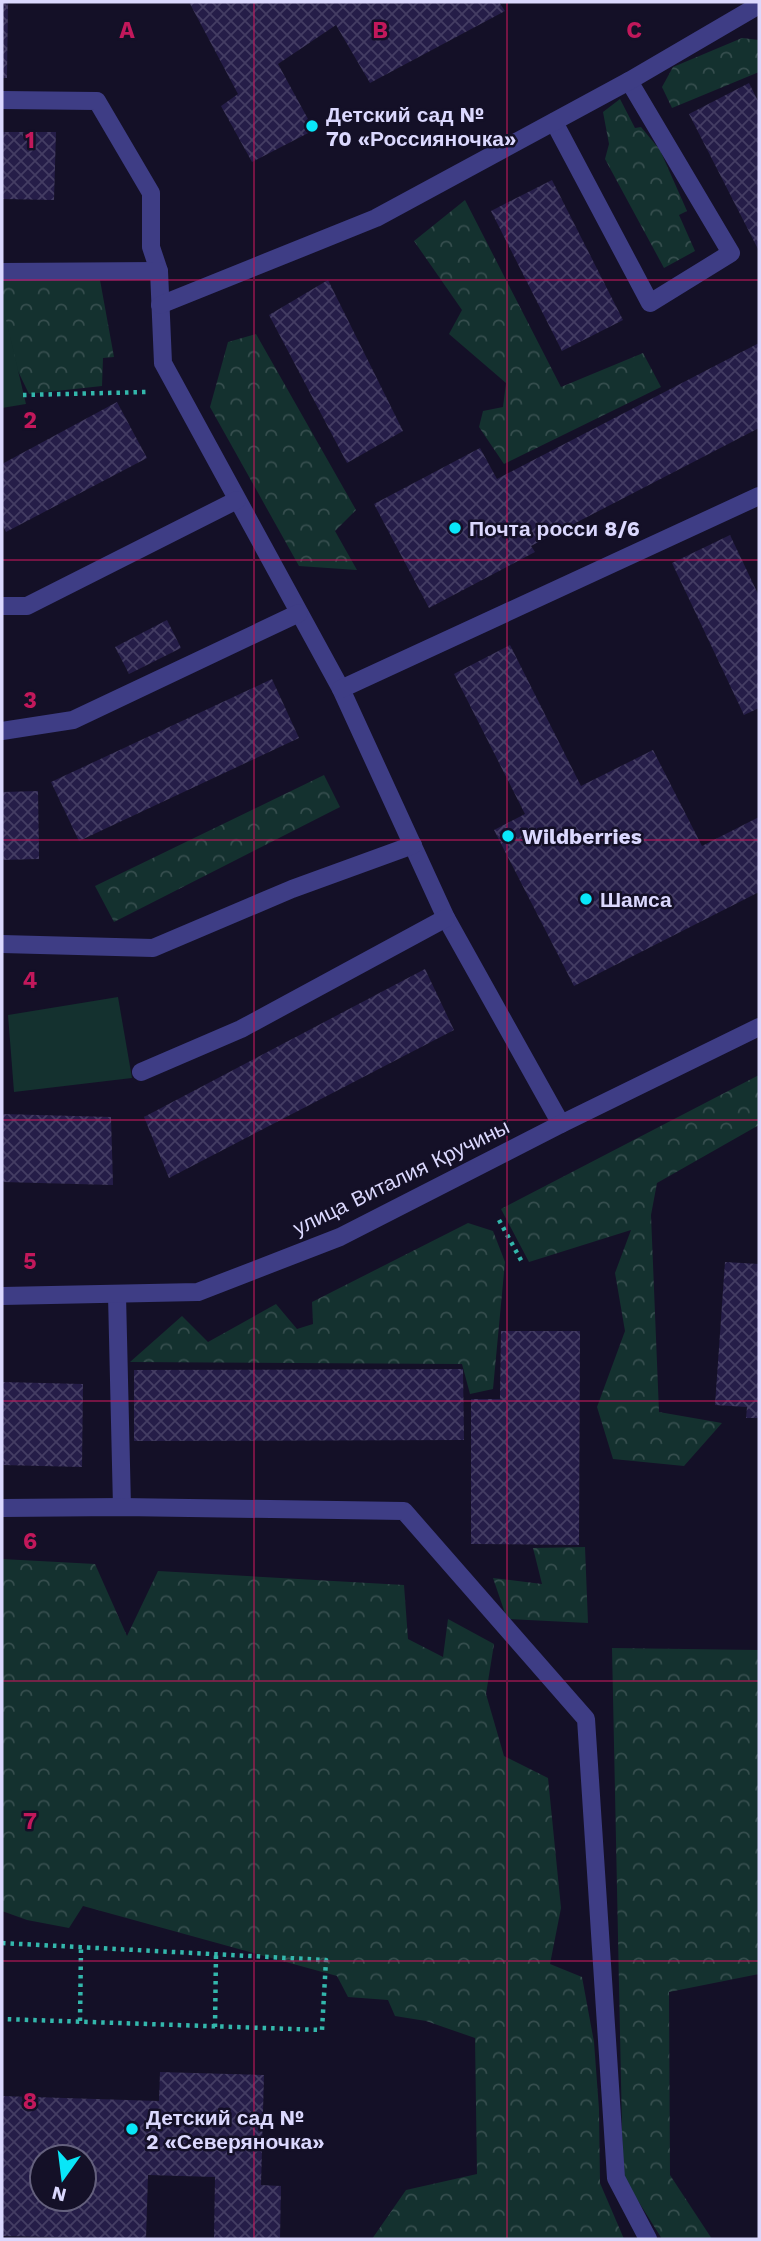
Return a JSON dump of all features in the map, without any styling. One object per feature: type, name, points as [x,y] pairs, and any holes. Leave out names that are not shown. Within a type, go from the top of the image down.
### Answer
[{"type":"street","points":[[160,305],[376,218],[629,81],[759,5]]},
{"type":"street","points":[[554,122],[650,303],[732,253],[629,81]]},
{"type":"street","points":[[2,100],[97,101],[151,193],[151,247],[159,271],[163,363],[341,689],[446,918],[561,1124]]},
{"type":"street","points":[[2,272],[159,271]]},
{"type":"street","points":[[341,689],[759,496]]},
{"type":"street","points":[[2,606],[27,606],[237,500]]},
{"type":"street","points":[[2,731],[73,720],[299,613]]},
{"type":"street","points":[[2,944],[153,948],[292,889],[413,845]]},
{"type":"street","points":[[141,1072],[240,1029],[446,918]]},
{"type":"street","name":"улица Виталия Кручины","points":[[2,1296],[198,1292],[340,1237],[759,1027]]},
{"type":"street","points":[[117,1295],[122,1507]]},
{"type":"street","points":[[2,1508],[404,1511],[586,1719],[616,2178],[648,2239]]},
{"type":"path","points":[[23,395],[147,392]]},
{"type":"path","points":[[499,1220],[522,1262]]},
{"type":"path","points":[[2,1943],[326,1960],[321,2030],[2,2019]]},
{"type":"path","points":[[80,2021],[81,1948]]},
{"type":"path","points":[[215,2026],[216,1954]]},
{"type":"green space","points":[[742,38],[759,40],[759,72],[672,108],[662,87],[673,67]]},
{"type":"green space","points":[[620,99],[635,128],[641,127],[660,150],[687,211],[679,215],[695,251],[664,268],[605,159],[609,144],[603,112]]},
{"type":"green space","points":[[465,200],[561,387],[643,353],[661,387],[504,464],[479,427],[483,411],[503,407],[506,383],[449,334],[462,310],[414,241]]},
{"type":"green space","points":[[2,278],[100,280],[114,357],[103,358],[102,386],[29,394],[2,338]]},
{"type":"green space","points":[[4,311],[26,404],[2,408],[2,312]]},
{"type":"green space","points":[[256,334],[356,510],[335,531],[357,570],[299,566],[210,407],[228,342]]},
{"type":"green space","points":[[324,775],[340,807],[114,922],[95,886]]},
{"type":"green space","points":[[118,997],[132,1078],[14,1092],[8,1015]]},
{"type":"green space","points":[[759,1075],[759,1125],[657,1183],[651,1215],[659,1412],[722,1423],[684,1466],[613,1459],[597,1407],[625,1331],[615,1273],[631,1230],[529,1262],[501,1209]]},
{"type":"green space","points":[[468,1223],[493,1231],[505,1262],[493,1389],[470,1394],[462,1364],[130,1362],[182,1316],[208,1342],[276,1304],[297,1329],[313,1324],[312,1302]]},
{"type":"green space","points":[[585,1547],[588,1623],[507,1619],[493,1578],[542,1584],[533,1548]]},
{"type":"green space","points":[[2,1559],[95,1564],[127,1636],[158,1571],[404,1585],[408,1639],[443,1657],[448,1619],[494,1644],[486,1694],[504,1756],[548,1778],[561,1908],[550,1964],[582,1977],[594,2042],[599,2109],[600,2183],[624,2239],[372,2239],[406,2190],[477,2174],[475,2038],[426,2021],[395,2016],[388,2000],[348,1997],[337,1976],[83,1906],[69,1928],[27,1920],[2,1911]]},
{"type":"green space","points":[[612,1648],[759,1650],[759,1974],[669,1992],[670,2175],[712,2239],[662,2239],[623,2177]]},
{"type":"building","points":[[2,2],[8,2],[7,78],[2,78]]},
{"type":"building","points":[[189,2],[499,2],[505,11],[370,83],[336,25],[278,64],[314,130],[252,162],[221,106],[238,94]]},
{"type":"building","points":[[749,83],[759,103],[759,251],[689,114]]},
{"type":"building","points":[[2,132],[56,132],[54,200],[2,199]]},
{"type":"building","points":[[552,180],[623,320],[562,351],[491,211]]},
{"type":"building","points":[[328,280],[403,431],[347,463],[269,315]]},
{"type":"building","points":[[759,343],[759,428],[531,546],[535,552],[429,608],[374,504],[480,448],[497,479]]},
{"type":"building","points":[[117,402],[147,458],[6,532],[2,524],[2,464]]},
{"type":"building","points":[[730,535],[759,596],[759,708],[744,715],[672,563]]},
{"type":"building","points":[[167,620],[181,648],[129,674],[115,647]]},
{"type":"building","points":[[510,645],[581,786],[653,750],[702,846],[759,817],[759,892],[574,986],[494,830],[525,814],[454,674]]},
{"type":"building","points":[[272,679],[299,738],[79,841],[51,782]]},
{"type":"building","points":[[38,791],[39,859],[2,860],[2,792]]},
{"type":"building","points":[[425,969],[454,1030],[169,1178],[144,1117]]},
{"type":"building","points":[[2,1114],[111,1117],[113,1185],[2,1182]]},
{"type":"building","points":[[725,1262],[759,1264],[759,1418],[746,1418],[747,1407],[715,1405]]},
{"type":"building","points":[[501,1331],[580,1331],[579,1545],[471,1544],[471,1399],[500,1399]]},
{"type":"building","points":[[463,1369],[464,1440],[134,1441],[134,1370]]},
{"type":"building","points":[[2,1382],[83,1384],[82,1467],[2,1465]]},
{"type":"building","name":"Детский сад № 2 «Северяночка»","points":[[160,2072],[264,2075],[261,2185],[281,2186],[280,2239],[214,2239],[215,2177],[148,2175],[146,2239],[2,2236],[2,2096],[159,2101]]},
{"type":"place","name":"Детский сад № 70 «Россияночка»","points":[[312,126]]},
{"type":"place","name":"Почта росси 8/6","points":[[455,528]]},
{"type":"place","name":"Wildberries","points":[[508,836]]},
{"type":"place","name":"Шамса","points":[[586,899]]},
{"type":"place","name":"Детский сад № 2 «Северяночка»","points":[[132,2129]]}]
